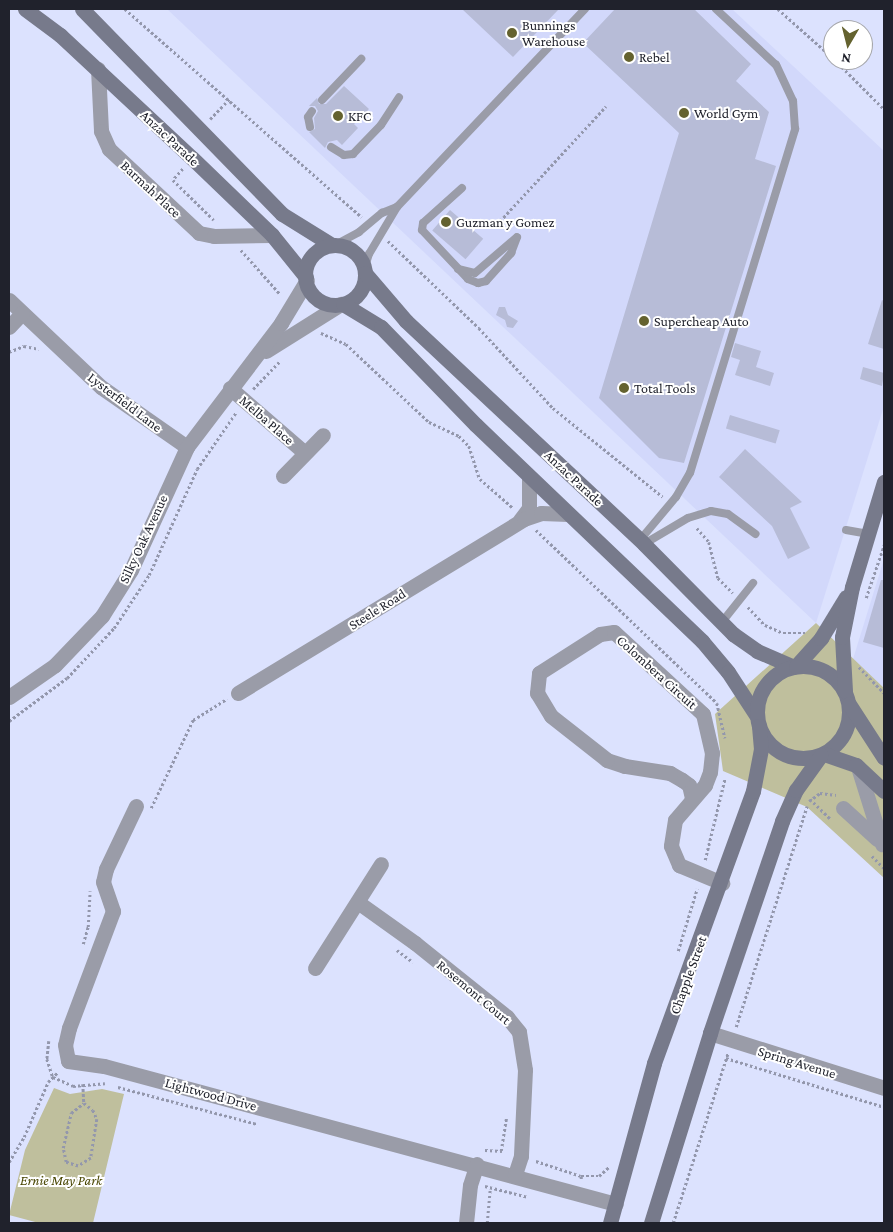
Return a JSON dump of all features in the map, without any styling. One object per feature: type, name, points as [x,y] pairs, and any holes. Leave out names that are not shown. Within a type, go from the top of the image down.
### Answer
[{"type":"main road","name":"Anzac Parade","points":[[24,9],[49,26],[192,158],[272,235],[306,279]]},
{"type":"main road","name":"Anzac Parade","points":[[82,9],[111,42],[201,129],[282,214],[334,245]]},
{"type":"main road","points":[[342,304],[360,292],[365,271],[356,252],[334,245],[321,248],[311,256],[306,279],[318,299],[331,304],[342,304],[386,332],[529,478],[712,652],[757,721],[764,739],[782,753],[800,757],[822,755],[858,766],[884,791]]},
{"type":"main road","name":"Anzac Parade","points":[[365,271],[406,321],[642,542],[722,622],[750,647],[795,666]]},
{"type":"main road","points":[[651,1223],[710,1033],[782,821],[796,790],[822,755],[843,734],[848,722],[841,650],[852,587],[884,482]]},
{"type":"main road","points":[[757,721],[756,704],[764,687],[773,676],[795,666],[821,638],[852,587]]},
{"type":"main road","points":[[795,666],[810,666],[827,672],[883,755]]},
{"type":"main road","name":"Chapple Street","points":[[610,1223],[654,1063],[722,882],[756,780],[761,743],[757,721]]},
{"type":"street","name":"Barmah Place","points":[[98,70],[100,126],[106,146],[196,231],[210,236],[272,235]]},
{"type":"street","name":"Silky Oak Avenue","points":[[9,697],[55,665],[102,616],[131,570],[187,447],[230,388],[254,360],[291,307],[306,279]]},
{"type":"street","name":"Lysterfield Lane","points":[[9,300],[100,387],[187,447]]},
{"type":"street","name":"Silky Oak Avenue","points":[[254,360],[307,324],[342,304]]},
{"type":"street","points":[[9,327],[22,313]]},
{"type":"street","name":"Melba Place","points":[[230,388],[305,453]]},
{"type":"street","name":"Melba Place","points":[[283,476],[323,435]]},
{"type":"street","points":[[520,520],[530,505],[529,478]]},
{"type":"street","name":"Steele Road","points":[[238,693],[520,520],[541,513],[568,514]]},
{"type":"street","name":"Colombera Circuit","points":[[692,798],[689,785],[682,780],[670,774],[625,766],[607,760],[551,716],[536,693],[539,673],[600,634],[614,632],[622,637],[693,703],[708,726],[712,753],[710,772],[705,786],[692,798],[675,820],[671,846],[679,865],[700,875],[722,882]]},
{"type":"street","points":[[858,766],[883,845]]},
{"type":"street","points":[[842,802],[883,845]]},
{"type":"street","points":[[68,1061],[65,1045],[69,1028],[113,911],[103,882],[106,869],[136,806]]},
{"type":"street","points":[[315,968],[359,903],[381,864]]},
{"type":"street","name":"Rosemont Court","points":[[359,903],[416,943],[507,1017],[519,1032],[525,1070],[520,1156],[515,1175]]},
{"type":"street","name":"Spring Avenue","points":[[710,1033],[732,1042],[884,1088]]},
{"type":"street","name":"Lightwood Drive","points":[[68,1061],[104,1066],[477,1164],[616,1204]]},
{"type":"street","points":[[466,1223],[470,1185],[477,1164]]},
{"type":"lane","points":[[365,271],[369,254],[397,207],[585,9]]},
{"type":"lane","points":[[642,542],[683,486],[694,462],[795,129],[793,101],[776,65],[716,9]]},
{"type":"lane","points":[[322,100],[361,59]]},
{"type":"lane","points":[[331,147],[344,155],[353,154],[381,125],[399,96]]},
{"type":"lane","points":[[310,127],[308,117],[312,111]]},
{"type":"lane","points":[[458,269],[475,272],[517,237],[511,253],[482,283],[468,279],[458,269],[424,235],[422,227],[462,188]]},
{"type":"lane","points":[[334,245],[382,213],[397,207]]},
{"type":"lane","points":[[642,542],[688,518],[717,511],[734,518],[756,534]]},
{"type":"lane","points":[[846,530],[869,534]]},
{"type":"lane","points":[[722,622],[752,583]]},
{"type":"path","points":[[125,9],[230,98],[369,223]]},
{"type":"path","points":[[778,9],[823,49]]},
{"type":"path","points":[[845,70],[884,109]]},
{"type":"path","points":[[201,129],[230,98]]},
{"type":"path","points":[[500,221],[606,106]]},
{"type":"path","points":[[192,158],[172,180],[269,278],[291,307]]},
{"type":"path","points":[[382,235],[479,328],[553,408],[606,447],[670,504]]},
{"type":"path","points":[[307,324],[312,331],[346,344],[429,422],[459,436],[469,446],[480,479],[520,520],[718,703],[726,742]]},
{"type":"path","points":[[688,518],[709,542],[718,578],[765,626],[784,633],[806,632],[821,638]]},
{"type":"path","points":[[841,650],[884,693]]},
{"type":"path","points":[[136,806],[150,810],[193,720],[238,693]]},
{"type":"path","points":[[678,960],[678,947],[700,875],[726,773]]},
{"type":"path","points":[[673,1223],[808,801],[820,794],[842,802]]},
{"type":"path","points":[[390,945],[421,969]]},
{"type":"path","points":[[726,1058],[884,1108]]},
{"type":"path","points":[[9,1162],[24,1137],[53,1077],[68,1061]]},
{"type":"path","points":[[53,1077],[66,1085],[107,1083],[261,1125]]},
{"type":"path","points":[[83,1084],[84,1104]]},
{"type":"path","points":[[84,1104],[93,1110],[97,1119],[91,1158],[78,1166],[66,1162],[63,1148],[71,1113],[84,1104]]},
{"type":"path","points":[[502,1151],[507,1109]]},
{"type":"path","points":[[577,1192],[582,1176],[599,1176],[613,1161]]},
{"type":"path","points":[[487,1223],[490,1188],[536,1199]]},
{"type":"shaded area","points":[[167,9],[732,9],[884,151],[884,406],[816,623]]},
{"type":"shaded area","points":[[884,559],[884,688],[853,659]]},
{"type":"green space","points":[[816,623],[884,688],[884,878],[807,807],[723,771],[715,714]]},
{"type":"green space","name":"Ernie May Park","points":[[54,1088],[70,1094],[102,1089],[124,1094],[93,1223],[39,1223],[9,1215],[25,1150]]},
{"type":"building","name":"Bunnings Warehouse","points":[[462,9],[559,9],[513,57]]},
{"type":"building","points":[[615,9],[694,9],[751,64],[736,81],[769,112],[755,159],[776,166],[684,463],[659,458],[599,398],[679,133],[583,43]]},
{"type":"building","name":"KFC","points":[[344,86],[369,109],[354,124],[358,128],[342,145],[337,140],[328,142],[325,148],[309,132],[315,129],[314,118],[318,111],[315,106],[309,106],[317,98],[319,104],[326,104]]},
{"type":"building","points":[[450,210],[483,239],[465,259],[432,230]]},
{"type":"building","points":[[882,300],[884,301],[884,349],[868,344]]},
{"type":"building","points":[[499,307],[505,307],[508,315],[518,321],[513,328],[507,327],[505,320],[496,315]]},
{"type":"building","points":[[735,343],[761,351],[756,367],[774,373],[770,386],[735,375],[740,360],[731,357]]},
{"type":"building","points":[[863,367],[884,373],[882,386],[860,379]]},
{"type":"building","points":[[730,415],[780,430],[776,444],[726,428]]},
{"type":"building","points":[[745,449],[802,502],[790,508],[810,548],[788,559],[772,526],[719,477]]},
{"type":"building","points":[[881,580],[884,580],[884,648],[863,642]]},
{"type":"place","name":"Bunnings Warehouse","points":[[512,33]]},
{"type":"place","name":"Rebel","points":[[629,57]]},
{"type":"place","name":"World Gym","points":[[684,113]]},
{"type":"place","name":"KFC","points":[[338,116]]},
{"type":"place","name":"Guzman y Gomez","points":[[446,222]]},
{"type":"place","name":"Supercheap Auto","points":[[644,321]]},
{"type":"place","name":"Total Tools","points":[[624,388]]}]
